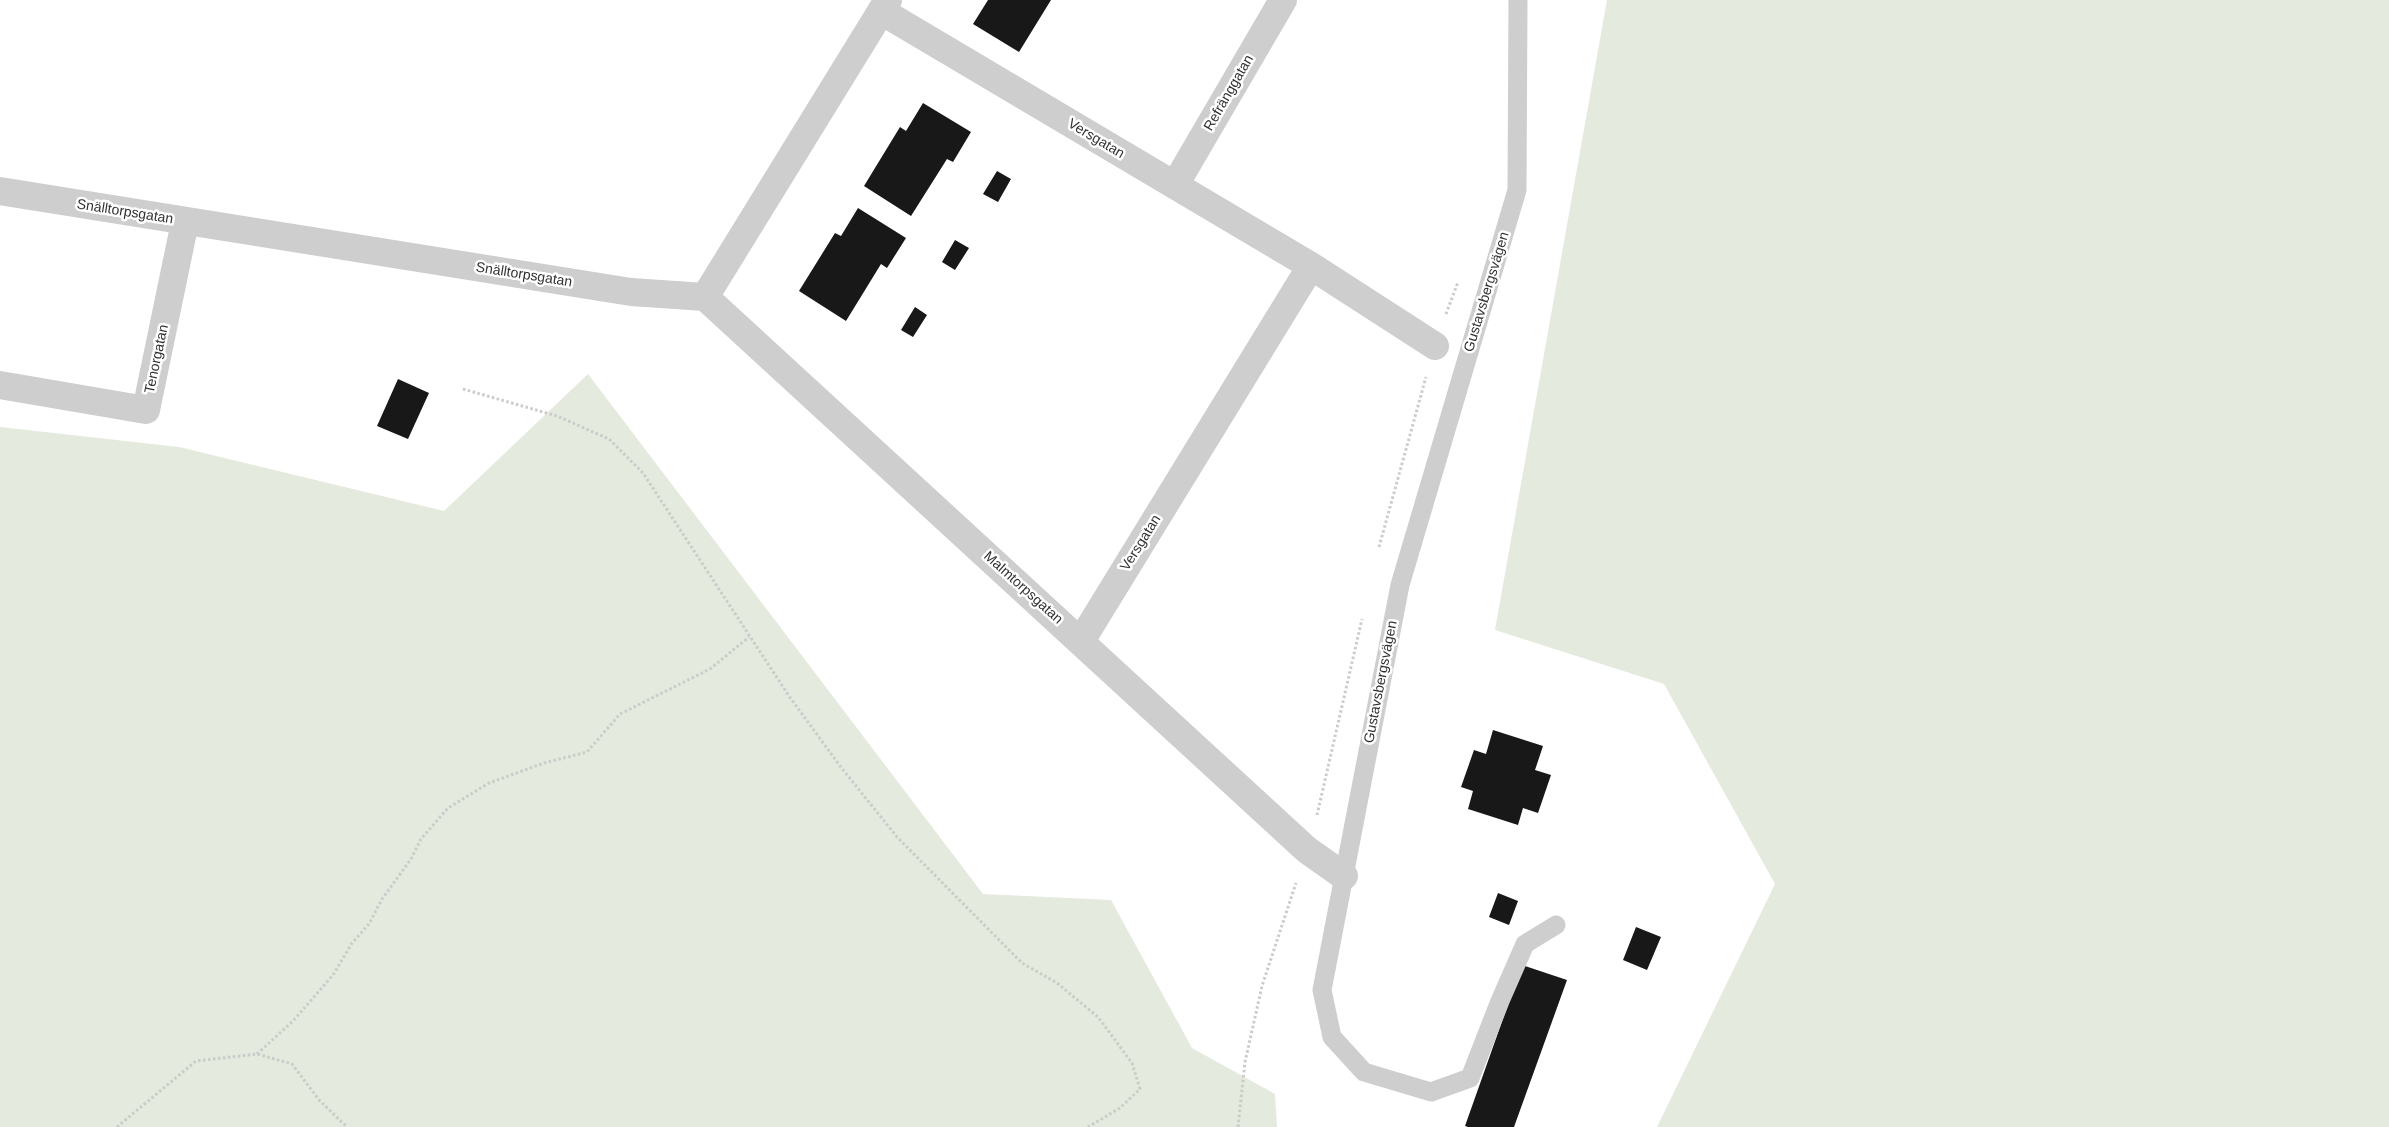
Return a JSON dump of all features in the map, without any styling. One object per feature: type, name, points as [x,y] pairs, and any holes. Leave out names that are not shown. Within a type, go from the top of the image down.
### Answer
[{"type":"street","name":"Refränggatan","points":[[1175,185],[1283,0]]},
{"type":"street","name":"Versgatan","points":[[884,6],[1175,185],[1312,266],[1434,346]]},
{"type":"street","points":[[705,298],[884,6]]},
{"type":"street","name":"Snälltorpsgatan","points":[[0,191],[631,292],[705,298]]},
{"type":"street","name":"Tenorgatan","points":[[0,385],[146,410],[185,222]]},
{"type":"street","name":"Versgatan","points":[[1081,641],[1312,266]]},
{"type":"street","name":"Malmtorpsgatan","points":[[705,298],[1307,850],[1344,876]]},
{"type":"lane","name":"Gustavsbergsvägen","points":[[1518,0],[1517,190],[1400,585],[1322,990],[1332,1037],[1364,1072],[1431,1092],[1470,1078],[1525,944],[1556,925]]},
{"type":"path","points":[[463,390],[557,416],[609,439],[643,472],[749,637],[840,766],[897,837],[1022,963],[1057,983],[1098,1017],[1132,1063],[1140,1089],[1120,1108],[1088,1127]]},
{"type":"path","points":[[257,1054],[293,1021],[333,975],[352,943],[369,924],[382,899],[411,859],[422,839],[448,808],[489,783],[544,763],[586,752],[620,714],[710,669],[749,637]]},
{"type":"path","points":[[117,1127],[196,1060],[257,1054],[292,1064],[320,1101],[347,1127]]},
{"type":"shaded area","points":[[1607,0],[2389,0],[2389,1127],[1657,1127],[1775,884],[1664,684],[1495,630]]},
{"type":"shaded area","points":[[588,374],[983,894],[1111,900],[1192,1048],[1275,1094],[1277,1127],[0,1127],[0,427],[179,447],[444,511]]},
{"type":"building","points":[[988,0],[1051,0],[1019,52],[973,24]]},
{"type":"building","points":[[923,103],[971,132],[953,162],[947,159],[911,216],[864,186],[900,127],[906,131]]},
{"type":"building","points":[[997,171],[1011,179],[998,202],[983,194]]},
{"type":"building","points":[[858,208],[906,238],[887,268],[881,264],[846,321],[799,291],[835,233],[841,236]]},
{"type":"building","points":[[955,240],[969,248],[955,270],[942,262]]},
{"type":"building","points":[[915,307],[927,315],[913,337],[901,330]]},
{"type":"building","points":[[398,379],[429,393],[408,439],[377,426]]},
{"type":"building","points":[[1493,730],[1543,746],[1535,770],[1551,775],[1538,813],[1523,808],[1518,825],[1468,809],[1473,791],[1461,787],[1474,750],[1486,754]]},
{"type":"building","points":[[1498,893],[1518,901],[1509,925],[1489,917]]},
{"type":"building","points":[[1636,927],[1661,937],[1647,970],[1623,960]]},
{"type":"building","points":[[1522,965],[1567,980],[1514,1127],[1465,1126]]}]
